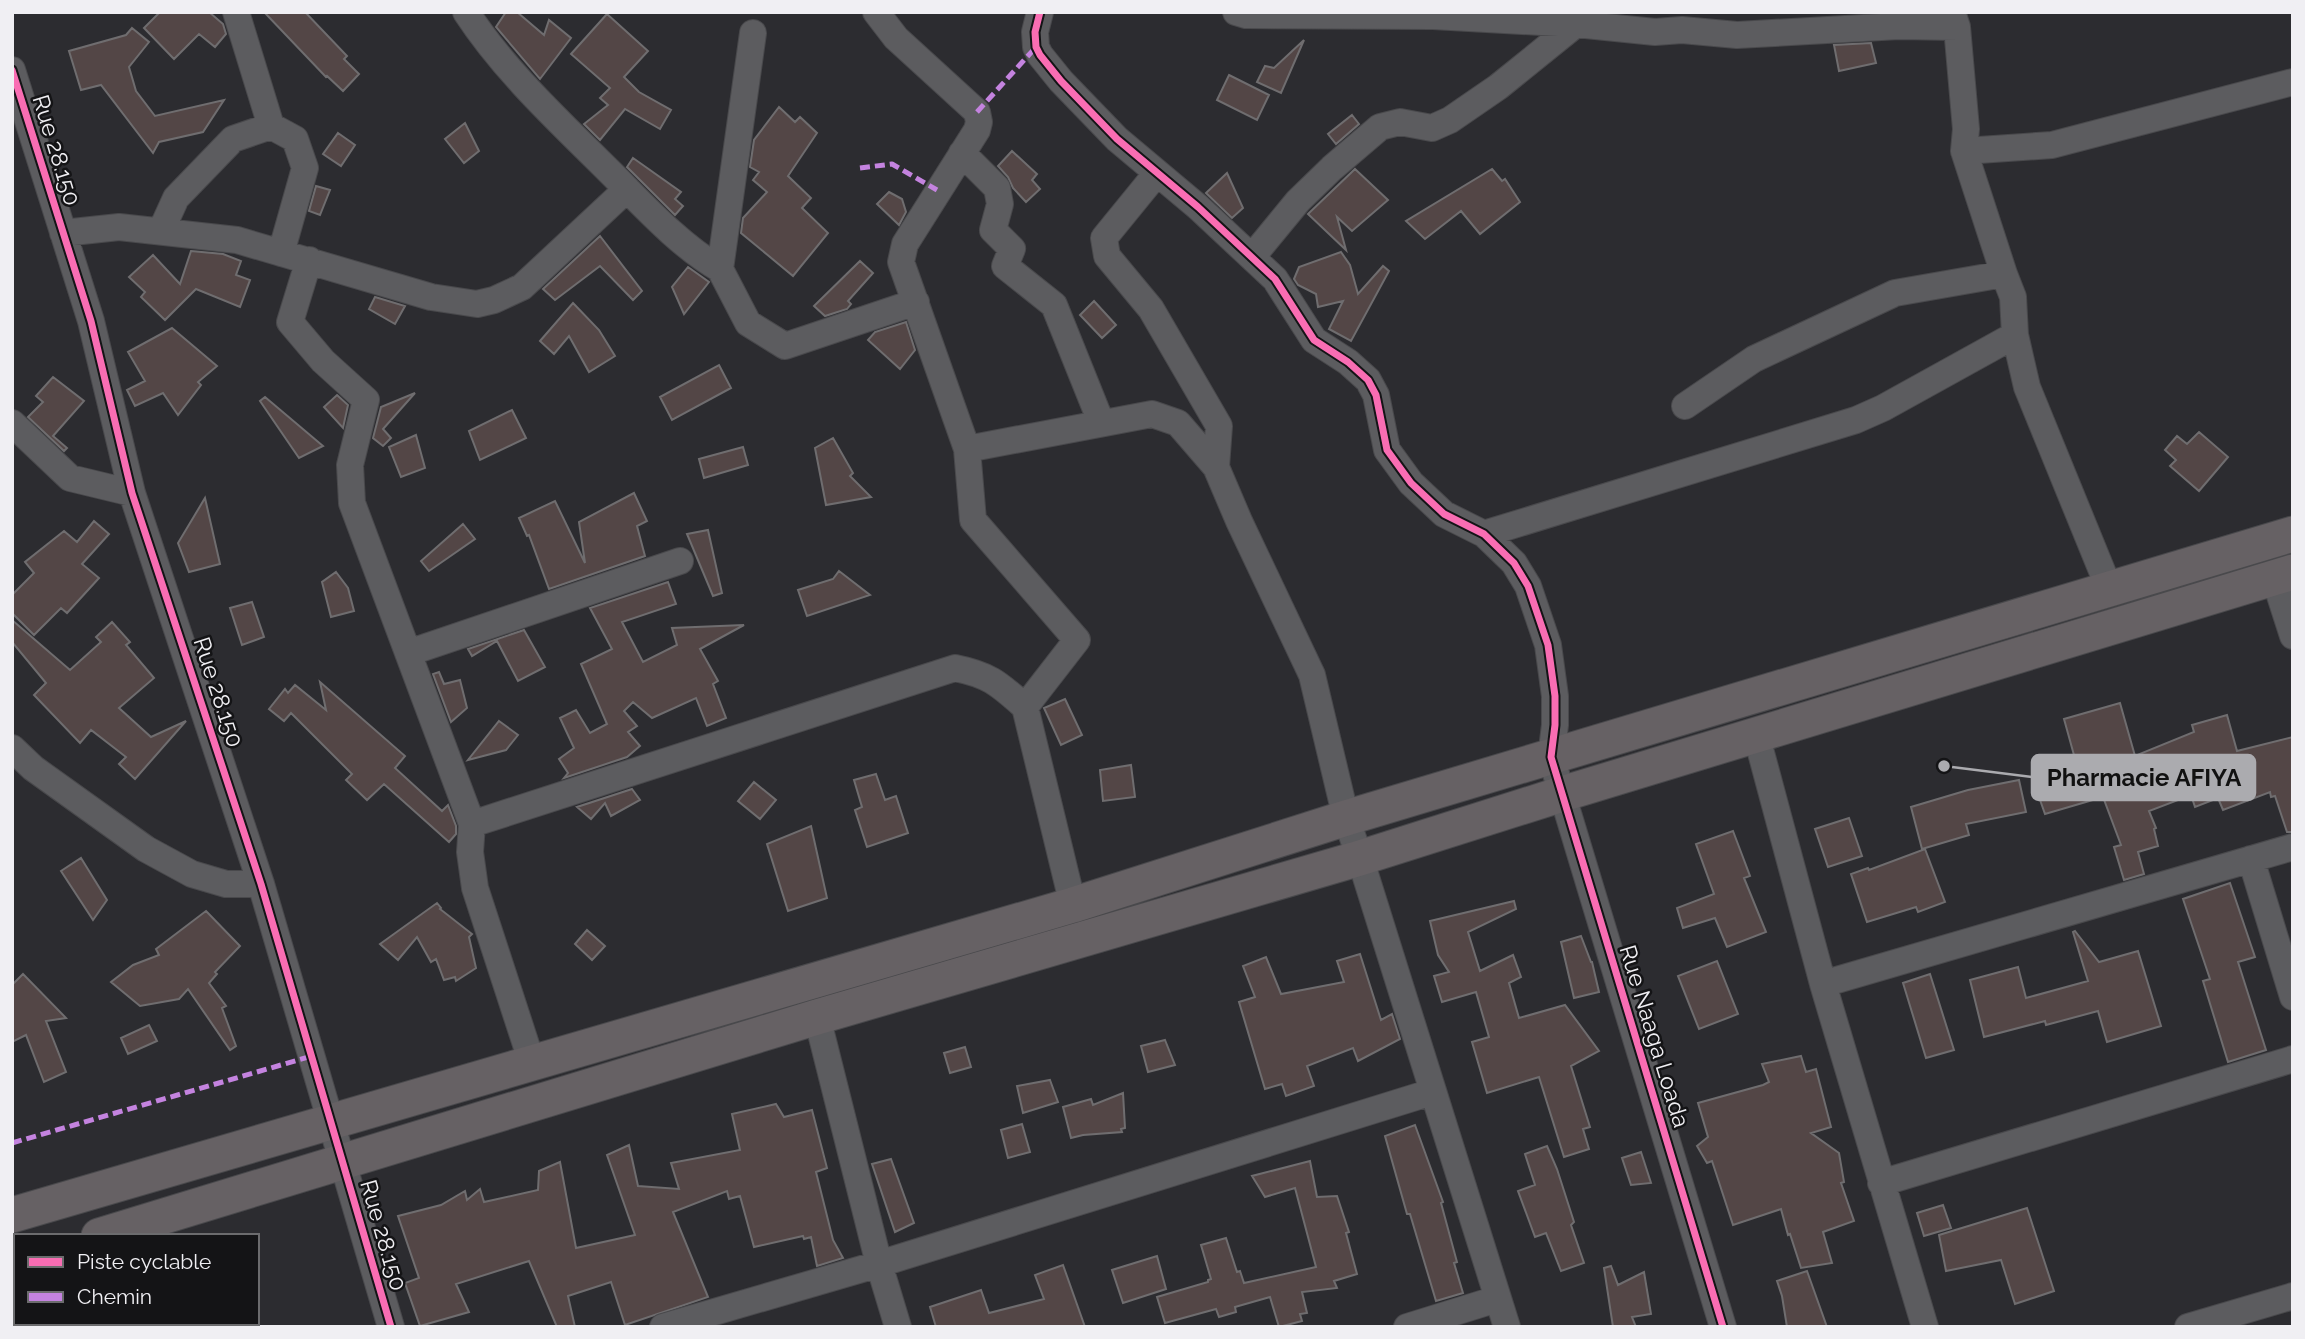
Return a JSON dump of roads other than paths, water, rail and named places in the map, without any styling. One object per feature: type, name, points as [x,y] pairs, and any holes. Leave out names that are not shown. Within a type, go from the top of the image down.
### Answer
[{"type":"main road","points":[[12,1215],[1073,905],[1346,818],[2293,534]]},
{"type":"main road","points":[[106,1234],[817,1017],[1360,858],[2283,574]]},
{"type":"street","points":[[236,12],[271,126],[295,139],[305,168],[281,253]]},
{"type":"street","points":[[467,12],[479,32],[526,89],[692,250],[720,269],[748,323],[785,346],[916,302]]},
{"type":"street","points":[[876,12],[896,38],[977,112],[977,130],[905,244],[901,262],[967,449],[973,520],[1077,640],[1025,707]]},
{"type":"street","points":[[1040,12],[1035,32],[1040,55],[1061,81],[1117,139],[1275,279],[1314,340],[1348,362],[1368,380],[1376,395],[1387,450],[1411,483],[1444,514],[1484,534],[1514,563],[1528,586],[1549,645],[1555,715],[1551,757]]},
{"type":"street","points":[[1236,12],[1259,15],[1433,16],[1576,24],[1655,33],[1682,30],[1737,35],[1899,26],[1955,19],[1966,129],[1964,151],[2013,297],[2015,335],[2027,387],[2109,588]]},
{"type":"street","points":[[1252,257],[1306,193],[1380,127],[1400,122],[1432,128],[1450,120],[1498,87],[1576,24]]},
{"type":"street","points":[[720,269],[753,33]]},
{"type":"street","name":"Rue 28.150","points":[[12,70],[91,321],[132,493],[261,884],[391,1327]]},
{"type":"street","points":[[1964,151],[2052,145],[2293,82]]},
{"type":"street","points":[[161,231],[176,198],[233,139],[271,126]]},
{"type":"street","points":[[962,153],[997,188],[1000,204],[993,230],[1012,249],[1005,266],[1054,304],[1101,422]]},
{"type":"street","points":[[1157,173],[1104,238],[1107,256],[1151,309],[1219,426],[1216,467]]},
{"type":"street","points":[[63,233],[119,227],[237,240],[431,297],[477,304],[522,287],[627,189]]},
{"type":"street","points":[[309,260],[290,322],[323,361],[366,400],[350,465],[352,503],[472,824],[470,852],[475,888],[532,1062]]},
{"type":"street","points":[[1685,407],[1754,359],[1895,293],[2004,274]]},
{"type":"street","points":[[1484,534],[1856,420],[1883,408],[2015,335]]},
{"type":"street","points":[[967,449],[1152,414],[1178,423],[1216,467],[1312,675],[1346,818],[1507,1327]]},
{"type":"street","points":[[12,424],[70,478],[132,493]]},
{"type":"street","points":[[408,653],[680,561]]},
{"type":"street","points":[[2283,574],[2293,636]]},
{"type":"street","points":[[472,824],[955,668],[979,673],[997,682],[1025,707],[1073,905]]},
{"type":"street","points":[[1756,734],[1823,984],[1925,1327]]},
{"type":"street","points":[[12,748],[33,768],[146,849],[204,878],[226,884],[261,884]]},
{"type":"street","name":"Rue Naaga Loada","points":[[1551,757],[1723,1327]]},
{"type":"street","points":[[1823,984],[2293,847]]},
{"type":"street","points":[[2251,859],[2293,997]]},
{"type":"street","points":[[817,1017],[879,1264],[898,1327]]},
{"type":"street","points":[[1881,1184],[2293,1059]]},
{"type":"street","points":[[663,1327],[879,1264],[1432,1092]]},
{"type":"street","points":[[2188,1327],[2293,1296]]},
{"type":"street","points":[[1407,1327],[1497,1299]]},
{"type":"place","name":"Pharmacie AFIYA","points":[[1944,766]]}]
